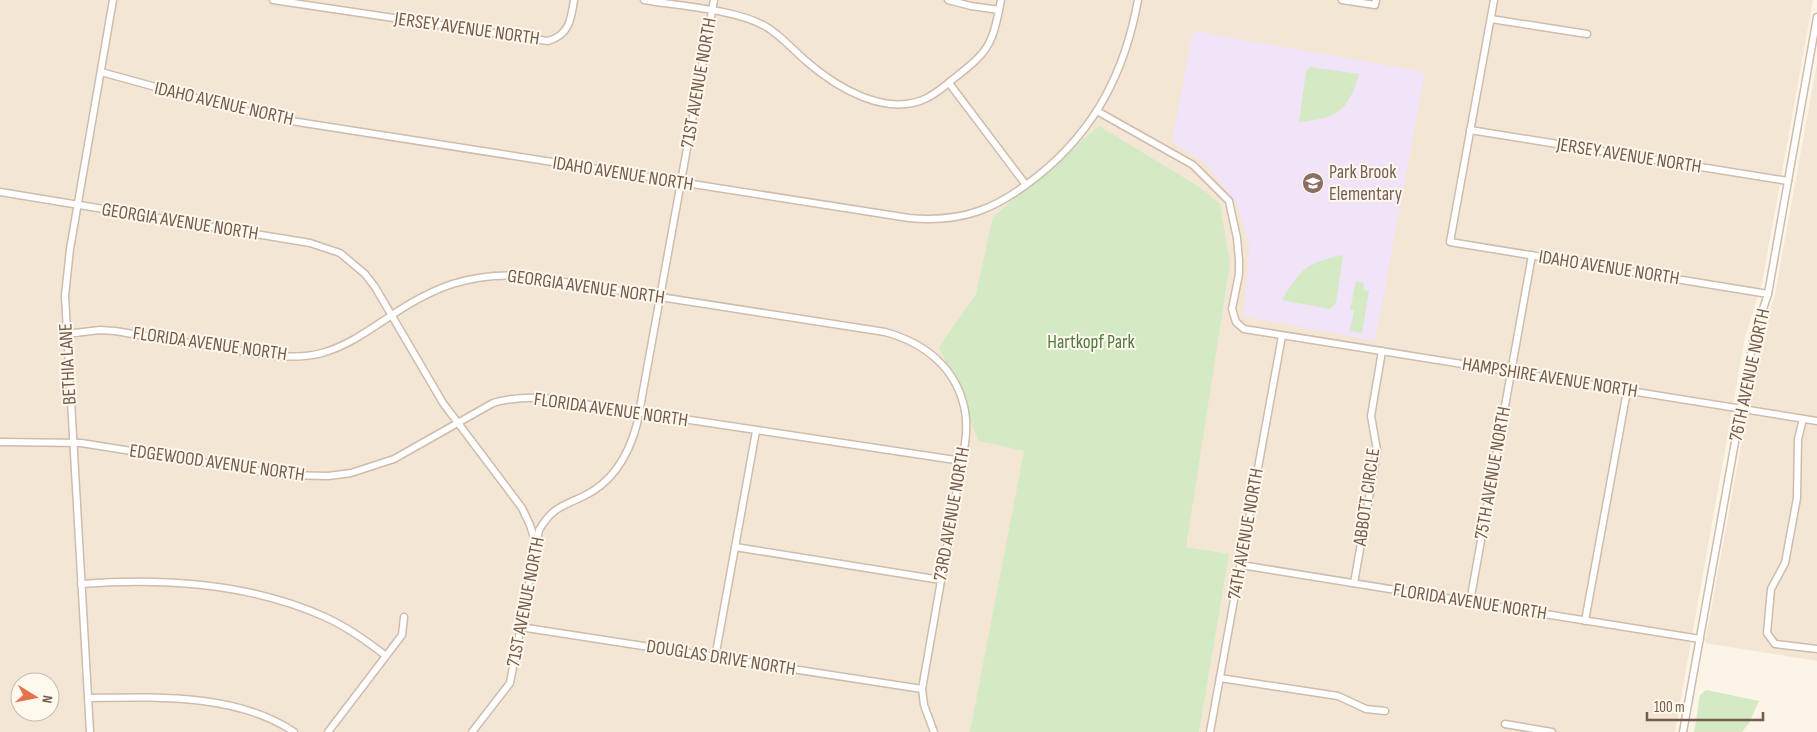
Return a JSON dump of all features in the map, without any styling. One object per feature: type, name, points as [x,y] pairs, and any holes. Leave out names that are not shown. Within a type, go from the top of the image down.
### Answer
[{"type":"street","name":"BETHIA LANE","points":[[90,732],[65,296],[66,273],[77,205],[114,0]]},
{"type":"street","name":"JERSEY AVENUE NORTH","points":[[273,0],[548,42],[556,39],[568,27],[574,0]]},
{"type":"street","points":[[644,0],[712,11],[746,18],[761,24],[776,34],[820,73],[859,95],[880,102],[896,104],[911,103],[926,98],[949,83],[982,56],[994,35],[1001,0]]},
{"type":"street","name":"71ST AVENUE NORTH","points":[[472,732],[510,683],[535,543],[539,530],[546,518],[556,509],[585,496],[614,473],[625,458],[633,441],[714,0]]},
{"type":"street","points":[[948,0],[999,10]]},
{"type":"street","name":"IDAHO AVENUE NORTH","points":[[101,72],[221,105],[286,120],[681,183],[932,220],[955,218],[977,212],[998,203],[1026,185],[1082,134],[1097,111],[1122,62],[1131,36],[1138,0]]},
{"type":"street","points":[[1342,0],[1375,3]]},
{"type":"street","points":[[1470,130],[1494,0]]},
{"type":"street","name":"76TH AVENUE NORTH","points":[[1683,732],[1754,336],[1768,294],[1817,17]]},
{"type":"street","points":[[1491,19],[1587,34]]},
{"type":"street","points":[[949,83],[1026,185]]},
{"type":"street","points":[[1097,111],[1193,165],[1229,201],[1237,238],[1239,260],[1239,274],[1232,308],[1236,322],[1244,329],[1282,336]]},
{"type":"street","name":"IDAHO AVENUE NORTH","points":[[1470,130],[1450,242],[1768,294]]},
{"type":"street","name":"JERSEY AVENUE NORTH","points":[[1470,130],[1788,181]]},
{"type":"street","name":"GEORGIA AVENUE NORTH","points":[[0,192],[326,247],[340,253],[365,274],[375,286],[391,315],[444,286],[483,276],[504,274],[885,332]]},
{"type":"street","name":"75TH AVENUE NORTH","points":[[1470,602],[1532,256]]},
{"type":"street","points":[[391,315],[443,403],[522,508],[530,525],[535,543]]},
{"type":"street","name":"FLORIDA AVENUE NORTH","points":[[66,334],[100,330],[115,331],[272,355],[306,356],[339,347],[363,334],[391,315]]},
{"type":"street","name":"73RD AVENUE NORTH","points":[[885,332],[917,344],[944,366],[961,396],[965,412],[966,429],[962,461],[922,690],[924,705],[934,732]]},
{"type":"street","name":"HAMPSHIRE AVENUE NORTH","points":[[1282,336],[1817,421]]},
{"type":"street","name":"74TH AVENUE NORTH","points":[[1210,732],[1282,336]]},
{"type":"street","name":"ABBOTT CIRCLE","points":[[1354,583],[1377,450],[1371,416],[1382,351]]},
{"type":"street","points":[[1585,621],[1627,391]]},
{"type":"street","name":"FLORIDA AVENUE NORTH","points":[[458,422],[493,403],[510,398],[544,398],[962,461]]},
{"type":"street","points":[[1803,419],[1798,439],[1797,498],[1785,563],[1772,589],[1767,633],[1775,644],[1817,649]]},
{"type":"street","name":"EDGEWOOD AVENUE NORTH","points":[[0,442],[73,442],[283,475],[328,476],[351,473],[394,459],[458,422]]},
{"type":"street","points":[[715,658],[756,431]]},
{"type":"street","points":[[735,548],[941,580]]},
{"type":"street","name":"FLORIDA AVENUE NORTH","points":[[1241,565],[1700,639]]},
{"type":"street","points":[[81,584],[144,582],[195,585],[273,598],[326,618],[351,631],[386,656]]},
{"type":"street","points":[[328,732],[402,635],[404,617]]},
{"type":"street","name":"DOUGLAS DRIVE NORTH","points":[[520,627],[922,690]]},
{"type":"street","points":[[1220,678],[1338,696],[1366,710],[1384,711]]},
{"type":"street","points":[[88,698],[162,698],[225,706],[267,717],[294,732]]},
{"type":"street","points":[[1505,724],[1552,732]]},
{"type":"shaded area","points":[[0,0],[1813,0],[1762,283],[1745,337],[1675,732],[0,732]]},
{"type":"shaded area","name":"Park Brook Elementary","points":[[1193,31],[1425,72],[1375,341],[1243,316],[1250,246],[1237,204],[1205,163],[1172,142]]},
{"type":"shaded area","points":[[1817,63],[1817,661],[1705,643],[1760,341],[1775,294]]},
{"type":"green space","points":[[1310,67],[1359,74],[1350,97],[1340,110],[1323,118],[1299,122],[1306,72]]},
{"type":"green space","name":"Hartkopf Park","points":[[1099,126],[1201,188],[1220,204],[1230,263],[1186,547],[1229,554],[1199,732],[970,732],[1024,451],[979,441],[939,347],[976,294],[993,217]]},
{"type":"green space","points":[[1343,255],[1336,303],[1330,309],[1282,300],[1294,281],[1306,268],[1321,261]]},
{"type":"green space","points":[[1356,281],[1364,283],[1363,290],[1369,291],[1362,333],[1350,331],[1354,310],[1350,310]]},
{"type":"green space","points":[[1706,690],[1759,701],[1749,723],[1742,732],[1694,732],[1700,695]]},
{"type":"place","name":"Park Brook Elementary","points":[[1313,183]]}]
